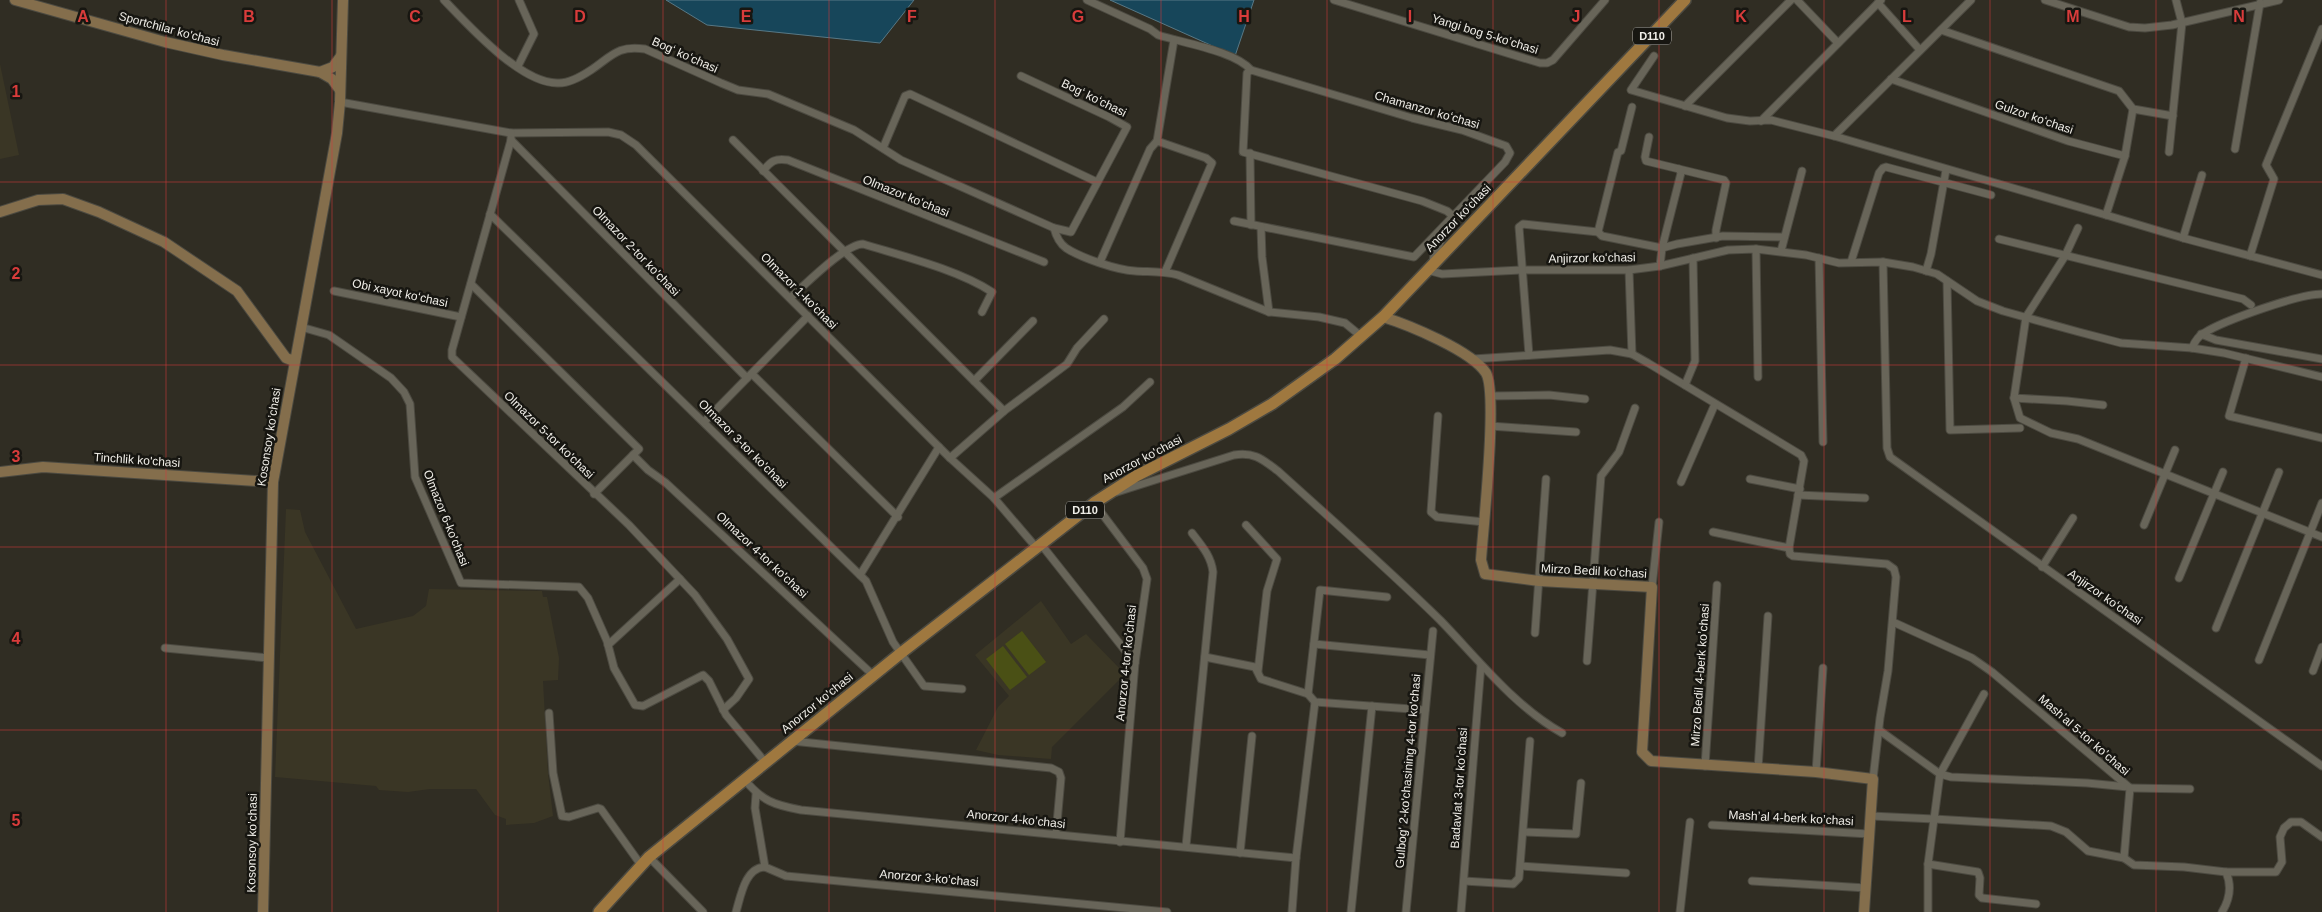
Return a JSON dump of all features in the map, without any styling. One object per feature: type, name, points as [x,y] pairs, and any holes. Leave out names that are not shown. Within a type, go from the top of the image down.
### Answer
[{"type":"main road","name":"Anorzor ko'chasi","points":[[599,912],[645,861],[873,675],[1038,545],[1105,495],[1136,476],[1230,429],[1272,404],[1312,377],[1362,336],[1383,318],[1685,0]]},
{"type":"street","name":"Sportchilar ko'chasi","points":[[15,0],[38,2],[164,42],[222,55],[320,72]]},
{"type":"street","name":"Kosonsoy ko’chasi","points":[[263,912],[273,482],[337,133],[340,102],[343,0]]},
{"type":"street","name":"Bogʻ koʻchasi","points":[[444,0],[489,47],[544,82],[560,83],[591,70],[618,50],[632,47],[645,49],[738,90],[768,94],[793,104],[860,133],[901,160],[1054,228],[1071,232],[1127,130],[1126,125],[1021,76]]},
{"type":"street","points":[[518,66],[534,34],[519,0]]},
{"type":"street","name":"Chamanzor koʻchasi","points":[[1087,0],[1150,28],[1158,35],[1204,47],[1246,64],[1252,70],[1412,118],[1462,130],[1506,146],[1510,152],[1509,156],[1454,217],[1417,255],[1408,257],[1234,222]]},
{"type":"street","name":"Yangi bog 5-koʼchasi","points":[[1334,0],[1540,63],[1547,63],[1552,60],[1605,0]]},
{"type":"street","points":[[1685,106],[1791,0]]},
{"type":"street","points":[[1797,0],[1838,43]]},
{"type":"street","points":[[1834,136],[1971,0]]},
{"type":"street","points":[[2045,0],[2129,27],[2160,27],[2260,2],[2279,0]]},
{"type":"street","points":[[2169,152],[2182,23],[2176,0]]},
{"type":"street","points":[[1761,121],[1879,2],[1920,50]]},
{"type":"street","points":[[2235,149],[2260,2]]},
{"type":"street","points":[[2250,256],[2274,183],[2274,177],[2266,165],[2322,28]]},
{"type":"street","points":[[1941,30],[2119,91],[2133,110],[2173,116]]},
{"type":"street","points":[[1100,262],[1150,149],[1157,141],[1174,40]]},
{"type":"street","points":[[320,72],[333,67],[341,55]]},
{"type":"street","points":[[1654,56],[1631,90],[1727,118],[1771,120],[1834,136],[2183,238],[2322,275]]},
{"type":"street","points":[[1252,70],[1247,73],[1243,152],[1422,200],[1447,211],[1454,217]]},
{"type":"street","points":[[320,72],[332,79],[340,90]]},
{"type":"street","name":"Gulzor koʻchasi","points":[[1891,79],[2068,141],[2125,156]]},
{"type":"street","points":[[883,148],[905,96],[910,94],[1097,182]]},
{"type":"street","name":"Olmazor 1-ko'chasi","points":[[340,102],[511,137],[596,131],[622,135],[636,145],[950,458],[994,498],[1038,545],[1135,663]]},
{"type":"street","points":[[1598,232],[1618,152],[1621,151],[1632,108]]},
{"type":"street","points":[[2106,214],[2125,156],[2133,110]]},
{"type":"street","name":"Olmazor 5-tor ko'chasi","points":[[511,137],[452,350],[452,357],[594,494],[629,525],[695,595],[727,639],[749,679],[736,698],[723,710]]},
{"type":"street","name":"Olmazor 2-tor ko'chasi","points":[[511,137],[749,376],[898,517]]},
{"type":"street","points":[[1649,137],[1644,157],[1646,160],[1724,180],[1726,183],[1716,238]]},
{"type":"street","points":[[733,140],[1004,411]]},
{"type":"street","points":[[1157,141],[1206,158],[1212,163],[1165,272]]},
{"type":"street","points":[[1250,154],[1251,225]]},
{"type":"street","name":"Olmazor koʻchasi","points":[[763,171],[772,160],[779,158],[788,160],[1044,262]]},
{"type":"street","points":[[1851,262],[1881,170],[1886,167],[1991,195]]},
{"type":"street","points":[[1660,266],[1662,248],[1681,173],[1679,169]]},
{"type":"street","points":[[1926,271],[1931,254],[1946,170]]},
{"type":"street","points":[[1781,251],[1783,237],[1802,171]]},
{"type":"street","points":[[2183,238],[2202,175]]},
{"type":"street","points":[[0,212],[38,200],[63,199],[99,212],[164,242],[232,286],[286,358],[294,361]]},
{"type":"street","name":"Olmazor 3-tor ko'chasi","points":[[490,214],[866,581],[878,613],[893,642],[924,686],[962,689]]},
{"type":"street","points":[[1529,355],[1519,227],[1523,224],[1598,232],[1602,236],[1662,248],[1716,238],[1783,237]]},
{"type":"street","points":[[1261,227],[1264,282],[1269,312]]},
{"type":"street","points":[[1430,267],[1434,254],[1446,232],[1444,227]]},
{"type":"street","points":[[1054,228],[1059,242],[1066,248],[1100,262],[1127,270],[1165,272],[1269,312],[1319,317],[1345,323],[1362,336]]},
{"type":"street","points":[[2078,228],[2065,256],[2026,317],[2014,398],[2018,415],[2023,421],[2050,433],[2078,439],[2322,537]]},
{"type":"street","points":[[1999,238],[2235,297],[2251,305]]},
{"type":"street","points":[[790,298],[845,251],[856,245],[863,244],[940,269],[983,286],[992,292],[982,312]]},
{"type":"street","points":[[1756,249],[1758,377]]},
{"type":"street","name":"Anjirzor koʻchasi","points":[[1430,267],[1442,274],[1522,270],[1629,270],[1660,266],[1728,250],[1756,249],[1781,251],[1839,263],[1882,262],[1926,271],[1947,281],[1977,301],[2002,311],[2121,343],[2192,348],[2246,358],[2322,377]]},
{"type":"street","points":[[1685,385],[1696,361],[1693,258]]},
{"type":"street","points":[[1819,258],[1823,442]]},
{"type":"street","name":"Anjirzor koʻchasi","points":[[1882,262],[1887,448],[1893,460],[2252,714],[2322,766]]},
{"type":"street","points":[[1629,270],[1632,354]]},
{"type":"street","points":[[1947,281],[1950,430],[2020,428]]},
{"type":"street","name":"Olmazor 4-tor ko'chasi","points":[[471,284],[639,449],[633,455],[648,470],[666,483],[873,675]]},
{"type":"street","name":"Obi xayot koʻchasi","points":[[334,291],[461,317]]},
{"type":"street","points":[[2192,348],[2202,334],[2293,299],[2310,294],[2322,294]]},
{"type":"street","points":[[704,422],[808,316]]},
{"type":"street","points":[[950,458],[1004,411],[1067,364],[1077,348],[1104,318]]},
{"type":"street","name":"Mirzo Bedil koʻchasi","points":[[1383,318],[1426,333],[1473,359],[1487,375],[1490,396],[1490,426],[1480,560],[1485,574],[1539,581],[1652,587],[1642,752],[1651,761],[1816,772],[1873,779]]},
{"type":"street","points":[[974,381],[1032,321]]},
{"type":"street","name":"Olmazor 6-ko'chasi","points":[[301,327],[329,336],[391,378],[404,392],[410,404],[415,477],[461,584],[580,587],[588,598],[608,645],[614,668],[635,706],[643,706],[700,675],[709,680],[723,710],[765,762]]},
{"type":"street","points":[[2202,334],[2216,340],[2322,359]]},
{"type":"street","points":[[1473,359],[1610,350],[1632,354],[1801,454],[1804,461],[1788,548],[1790,554],[1793,556],[1887,564],[1894,569],[1896,576],[1893,622],[1873,779],[1864,912]]},
{"type":"street","points":[[2246,358],[2230,416],[2322,438]]},
{"type":"street","points":[[994,498],[1123,407],[1150,382]]},
{"type":"street","points":[[1490,396],[1549,396],[1585,399]]},
{"type":"street","points":[[2014,398],[2103,405]]},
{"type":"street","points":[[1681,482],[1715,404]]},
{"type":"street","points":[[1587,661],[1602,476],[1619,452],[1635,408]]},
{"type":"street","points":[[1438,416],[1431,512],[1437,517],[1484,522]]},
{"type":"street","points":[[1490,426],[1576,432]]},
{"type":"street","points":[[860,575],[940,447]]},
{"type":"street","points":[[2144,525],[2176,450]]},
{"type":"street","points":[[1105,495],[1234,455],[1248,453],[1259,457],[1278,471],[1440,620],[1481,665],[1542,722],[1562,733]]},
{"type":"street","points":[[594,494],[633,455]]},
{"type":"street","name":"Tinchlik ko'chasi","points":[[0,472],[43,467],[273,482]]},
{"type":"street","points":[[2179,578],[2223,472]]},
{"type":"street","points":[[2216,628],[2279,472]]},
{"type":"street","points":[[1535,633],[1546,479]]},
{"type":"street","points":[[1750,479],[1799,492],[1865,498]]},
{"type":"street","name":"Anorzor 4-tor koʼchasi","points":[[1094,503],[1143,568],[1147,579],[1135,663],[1120,842]]},
{"type":"street","points":[[2259,660],[2322,504]]},
{"type":"street","points":[[2042,567],[2073,518]]},
{"type":"street","points":[[1652,587],[1660,522]]},
{"type":"street","points":[[1246,525],[1277,559],[1267,591],[1258,671]]},
{"type":"street","points":[[1713,532],[1788,548]]},
{"type":"street","points":[[1186,846],[1213,572],[1212,560],[1192,533]]},
{"type":"street","points":[[608,645],[680,579]]},
{"type":"street","name":"Mirzo Bedil 4-berk koʼchasi","points":[[1705,766],[1717,585]]},
{"type":"street","points":[[1308,694],[1320,590],[1387,597]]},
{"type":"street","points":[[1758,769],[1768,616]]},
{"type":"street","name":"Mashʼal 5-tor koʼchasi","points":[[1893,622],[1950,647],[1985,667],[2047,717],[2129,788],[2124,858]]},
{"type":"street","name":"Gulbog' 2-ko'chasining 4-tor ko'chasi","points":[[1406,912],[1433,631]]},
{"type":"street","points":[[1314,644],[1430,655]]},
{"type":"street","points":[[2313,670],[2322,646]]},
{"type":"street","points":[[165,648],[268,658]]},
{"type":"street","points":[[1205,657],[1255,667],[1261,679],[1308,694],[1315,702],[1425,710]]},
{"type":"street","name":"Badavlat 3-tor koʼchasi","points":[[1461,912],[1481,665]]},
{"type":"street","points":[[1816,772],[1822,668]]},
{"type":"street","points":[[1928,912],[1928,864],[1940,774],[1984,694]]},
{"type":"street","points":[[1292,912],[1296,858],[1315,702]]},
{"type":"street","points":[[1351,912],[1372,706]]},
{"type":"street","points":[[549,713],[553,773],[562,816],[569,817],[601,808],[645,861],[703,912]]},
{"type":"street","points":[[1879,730],[1940,774],[1960,779],[2087,783],[2129,788],[2190,789]]},
{"type":"street","points":[[1240,853],[1252,736]]},
{"type":"street","points":[[792,741],[1051,768],[1059,772],[1061,778],[1056,834]]},
{"type":"street","points":[[1464,880],[1513,884],[1520,878],[1530,741]]},
{"type":"street","name":"Аnorzor 4-koʼchasi","points":[[744,780],[756,794],[768,802],[801,810],[1296,858]]},
{"type":"street","points":[[1524,832],[1576,834],[1581,783]]},
{"type":"street","points":[[736,912],[751,872],[765,867],[755,808],[756,794]]},
{"type":"street","points":[[1871,816],[2051,826],[2066,832],[2088,851],[2124,858],[2134,865],[2184,867],[2226,872],[2276,872],[2282,862],[2280,837],[2284,828],[2291,822],[2301,822],[2322,838]]},
{"type":"street","points":[[1680,912],[1690,822]]},
{"type":"street","name":"Mashʼal 4-berk koʼchasi","points":[[1712,825],[1869,834]]},
{"type":"street","points":[[1928,864],[1978,872],[1980,878],[1979,895],[1982,898],[2036,904]]},
{"type":"street","points":[[1521,866],[1626,873]]},
{"type":"street","name":"Аnorzor 3-koʼchasi","points":[[765,867],[786,876],[1167,912]]},
{"type":"street","points":[[2222,912],[2228,903],[2229,895],[2230,882],[2226,872]]},
{"type":"street","points":[[1752,881],[1866,888]]},
{"type":"shaded area","points":[[0,64],[19,155],[0,159]]},
{"type":"shaded area","points":[[286,509],[300,510],[305,532],[356,629],[413,616],[426,606],[429,589],[542,591],[543,597],[547,597],[559,658],[558,680],[543,681],[548,773],[553,816],[534,823],[506,825],[506,819],[495,815],[476,789],[430,789],[408,792],[379,790],[376,786],[275,777]]},
{"type":"shaded area","points":[[1041,601],[1071,644],[1086,634],[1125,674],[1052,747],[1051,759],[998,755],[976,750],[998,707],[1009,696],[975,655]]},
{"type":"green space","points":[[1022,631],[1046,662],[1029,675],[1005,644]]},
{"type":"green space","points":[[1003,646],[1027,677],[1010,690],[986,659]]},
{"type":"water","points":[[666,0],[914,0],[880,43],[707,25]]},
{"type":"water","points":[[1110,0],[1254,0],[1235,56]]}]
